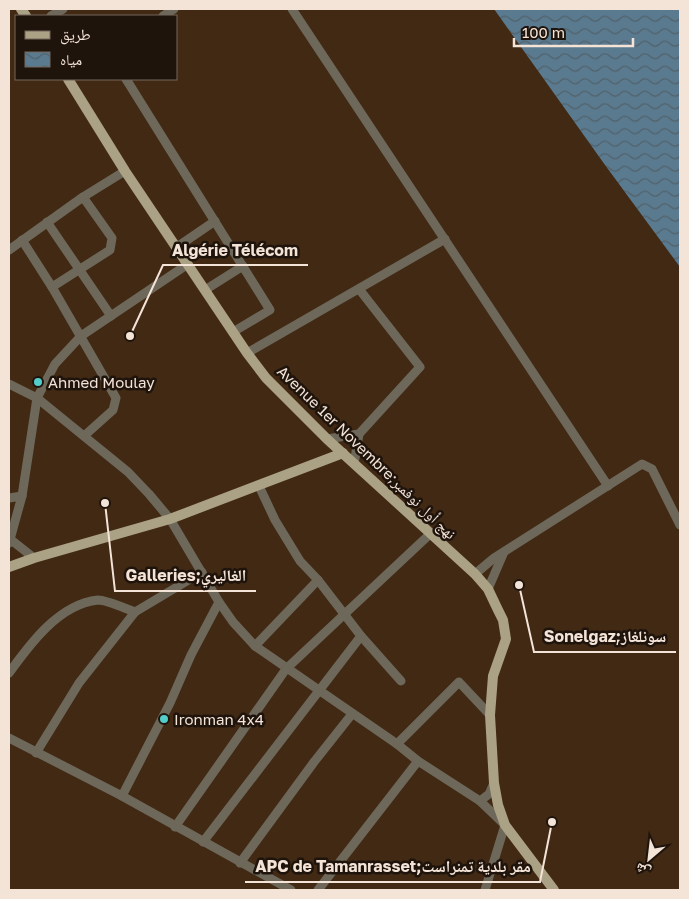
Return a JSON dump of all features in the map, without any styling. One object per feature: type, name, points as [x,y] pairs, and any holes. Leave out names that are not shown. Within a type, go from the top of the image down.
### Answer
[{"type":"main road","name":"Avenue 1er Novembre;نهج أول نوفمبر","points":[[69,80],[125,171],[247,353],[266,378],[327,439],[475,574],[488,589],[503,620],[506,639],[493,676],[490,715],[494,783],[498,805],[505,826],[554,890]]},
{"type":"main road","points":[[9,568],[34,558],[170,519],[343,453]]},
{"type":"street","points":[[292,9],[608,486]]},
{"type":"street","points":[[127,80],[270,310],[233,332]]},
{"type":"street","points":[[9,250],[83,197],[125,171]]},
{"type":"street","points":[[52,287],[110,250],[112,238],[83,197]]},
{"type":"street","points":[[177,247],[215,221]]},
{"type":"street","points":[[47,222],[111,316]]},
{"type":"street","points":[[22,240],[52,287],[116,398],[113,410],[84,436]]},
{"type":"street","points":[[247,353],[444,240]]},
{"type":"street","points":[[34,558],[10,541],[22,496],[37,398],[55,364],[81,336],[188,264]]},
{"type":"street","points":[[205,290],[243,266]]},
{"type":"street","points":[[354,464],[359,434],[420,367],[359,288]]},
{"type":"street","points":[[9,384],[37,398],[128,472],[170,519],[219,602],[233,622],[255,646],[418,761],[480,801],[505,826],[485,890]]},
{"type":"street","points":[[327,439],[359,434]]},
{"type":"street","points":[[475,574],[504,552],[642,464],[652,469],[680,525]]},
{"type":"street","points":[[259,486],[275,520],[300,561],[318,580],[361,636],[401,681]]},
{"type":"street","points":[[9,498],[22,496]]},
{"type":"street","points":[[175,827],[286,669],[430,534]]},
{"type":"street","points":[[488,589],[504,552]]},
{"type":"street","points":[[36,753],[79,683],[135,612],[202,572]]},
{"type":"street","points":[[255,646],[318,580]]},
{"type":"street","points":[[11,667],[52,622],[78,605],[100,600],[135,612]]},
{"type":"street","points":[[122,796],[170,703],[191,654],[219,602]]},
{"type":"street","points":[[203,842],[361,636]]},
{"type":"street","points":[[396,744],[459,682],[490,715]]},
{"type":"street","points":[[240,863],[314,762],[352,714]]},
{"type":"street","points":[[9,738],[122,796],[291,890]]},
{"type":"street","points":[[318,890],[418,761]]},
{"type":"street","points":[[480,801],[489,794],[494,783]]},
{"type":"water","points":[[494,9],[680,9],[680,267],[605,165]]},
{"type":"place","name":"Algérie Télécom","points":[[130,336]]},
{"type":"place","name":"Ahmed Moulay","points":[[38,382]]},
{"type":"place","name":"Galleries;الغاليري","points":[[105,503]]},
{"type":"place","name":"Sonelgaz;سونلغاز","points":[[519,585]]},
{"type":"place","name":"Ironman 4x4","points":[[164,719]]},
{"type":"place","name":"APC de Tamanrasset;مقر بلدية تمنراست","points":[[552,822]]}]
